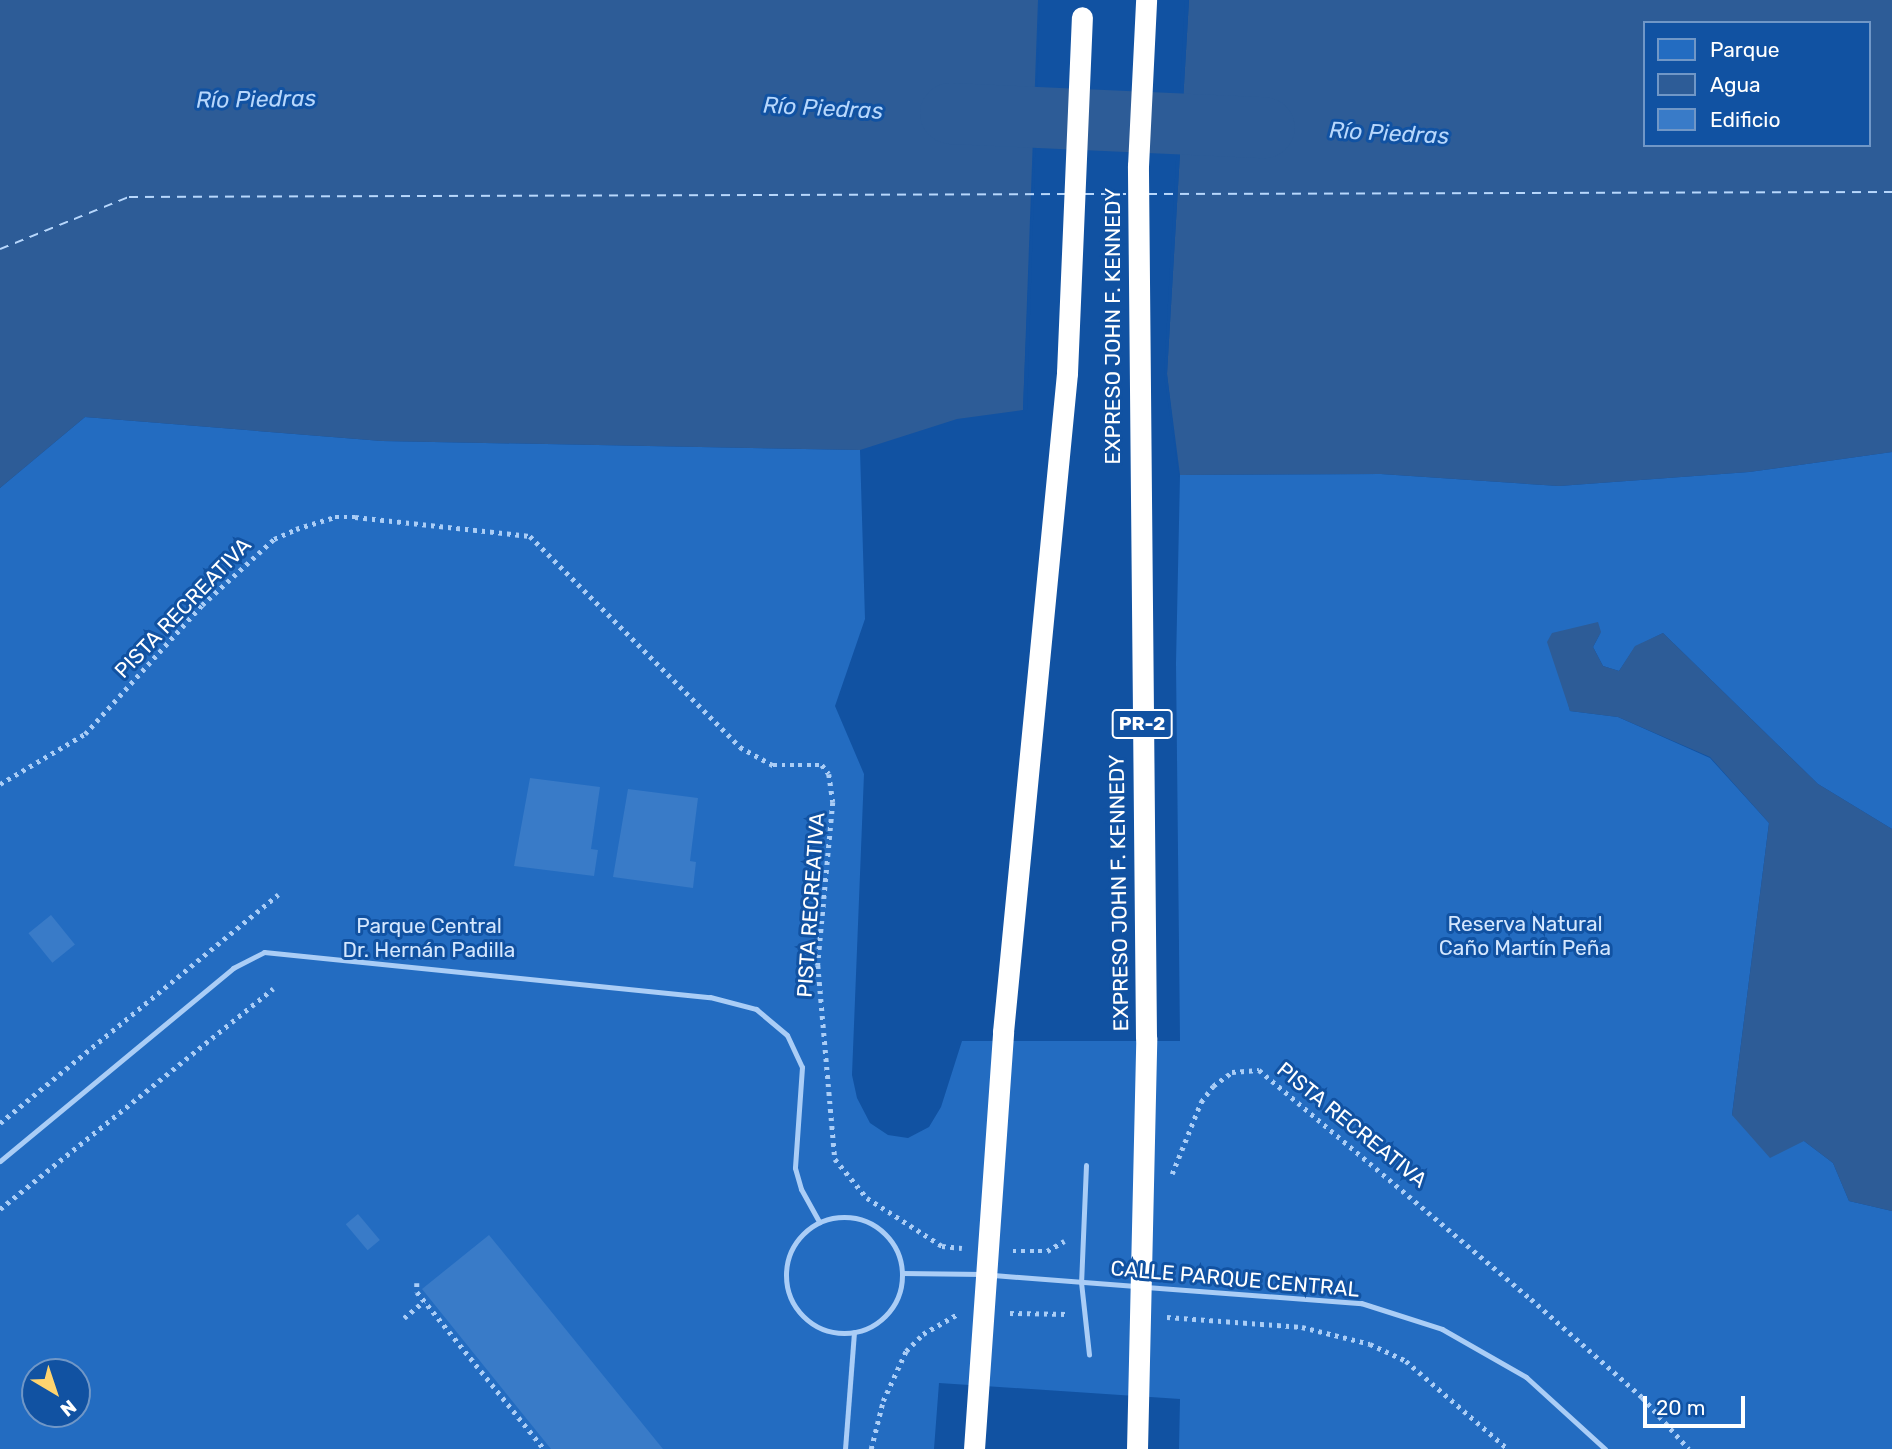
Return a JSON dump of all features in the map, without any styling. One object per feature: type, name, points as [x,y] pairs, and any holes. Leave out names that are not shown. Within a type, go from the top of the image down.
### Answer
[{"type":"highway","name":"EXPRESO JOHN F. KENNEDY","points":[[1137,1449],[1146,1038],[1138,193],[1146,0]]},
{"type":"highway","name":"EXPRESO JOHN F. KENNEDY","points":[[974,1449],[1003,1032],[1067,373],[1082,17]]},
{"type":"lane","points":[[0,1161],[233,968],[264,951],[710,997],[756,1009],[787,1035],[802,1068],[795,1168],[801,1189],[819,1222]]},
{"type":"lane","points":[[1086,1166],[1081,1282],[1089,1355]]},
{"type":"lane","points":[[838,1217],[871,1223],[894,1246],[902,1273],[892,1307],[867,1328],[854,1332],[820,1328],[793,1303],[785,1279],[788,1259],[804,1233],[819,1222],[838,1217]]},
{"type":"lane","name":"CALLE PARQUE CENTRAL","points":[[902,1273],[1081,1282],[1360,1303],[1479,1347],[1525,1377],[1605,1449]]},
{"type":"lane","points":[[845,1449],[854,1332]]},
{"type":"path","name":"PISTA RECREATIVA","points":[[0,784],[85,734],[202,605],[263,548],[296,529],[334,517],[355,517],[530,536],[740,747],[773,765],[822,765],[829,774],[833,802],[818,965],[835,1159],[867,1198],[942,1246],[969,1248]]},
{"type":"path","points":[[0,1123],[278,895]]},
{"type":"path","points":[[0,1209],[273,989]]},
{"type":"path","name":"PISTA RECREATIVA","points":[[1171,1177],[1201,1102],[1213,1086],[1232,1072],[1259,1069],[1397,1182],[1562,1326],[1642,1397],[1689,1449]]},
{"type":"path","points":[[1008,1251],[1047,1251],[1084,1229]]},
{"type":"path","points":[[417,1283],[417,1292],[544,1449]]},
{"type":"path","points":[[404,1318],[424,1301]]},
{"type":"path","points":[[870,1449],[883,1401],[906,1351],[923,1334],[960,1312]]},
{"type":"path","points":[[1002,1313],[1085,1315]]},
{"type":"path","points":[[1154,1317],[1302,1327],[1370,1344],[1406,1361],[1508,1449]]},
{"type":"green space","name":"Parque Central Dr. Hernán Padilla","points":[[85,417],[382,441],[860,450],[865,619],[835,706],[864,774],[852,1075],[857,1098],[870,1123],[888,1135],[908,1138],[929,1127],[941,1107],[962,1041],[1180,1041],[1176,663],[1180,475],[1381,474],[1559,486],[1749,472],[1892,452],[1892,829],[1818,784],[1663,633],[1635,647],[1619,671],[1603,666],[1593,647],[1601,632],[1564,687],[1570,711],[1618,717],[1710,758],[1769,823],[1732,1115],[1804,1141],[1833,1163],[1849,1201],[1892,1211],[1892,1449],[1179,1449],[1180,1399],[939,1383],[934,1449],[0,1449],[0,488]]},
{"type":"water","points":[[0,0],[1038,0],[1023,410],[957,419],[860,450],[382,441],[85,417],[0,488]]},
{"type":"water","points":[[1189,0],[1892,0],[1892,452],[1749,472],[1559,486],[1381,474],[1180,475],[1167,374]]},
{"type":"water","points":[[1598,622],[1601,632],[1593,647],[1603,666],[1619,671],[1635,646],[1663,633],[1818,784],[1892,829],[1892,1211],[1849,1201],[1833,1163],[1804,1141],[1770,1158],[1732,1115],[1769,823],[1710,757],[1618,717],[1570,711],[1547,642],[1552,633]]},
{"type":"pier","points":[[1040,0],[1027,410],[1023,414],[1023,410]]},
{"type":"pier","points":[[1185,0],[1189,0],[1167,374],[1179,478],[1164,375]]},
{"type":"building","points":[[530,778],[600,787],[591,849],[598,850],[594,876],[514,866]]},
{"type":"building","points":[[628,789],[698,798],[690,861],[696,862],[693,888],[613,877]]},
{"type":"building","points":[[51,915],[75,945],[52,963],[28,933]]},
{"type":"building","points":[[358,1214],[380,1240],[368,1250],[346,1224]]},
{"type":"building","points":[[489,1235],[663,1449],[551,1449],[422,1289]]},
{"type":"waterway","name":"Río Piedras","points":[[950,113],[1264,127]]},
{"type":"ferry route","points":[[1148,194],[1892,192]]},
{"type":"ferry route","points":[[0,249],[129,197],[1065,194]]},
{"type":"ferry route","points":[[1085,194],[1128,194]]},
{"type":"park label","name":"Reserva Natural Caño Martín Peña","points":[[1525,936]]}]
